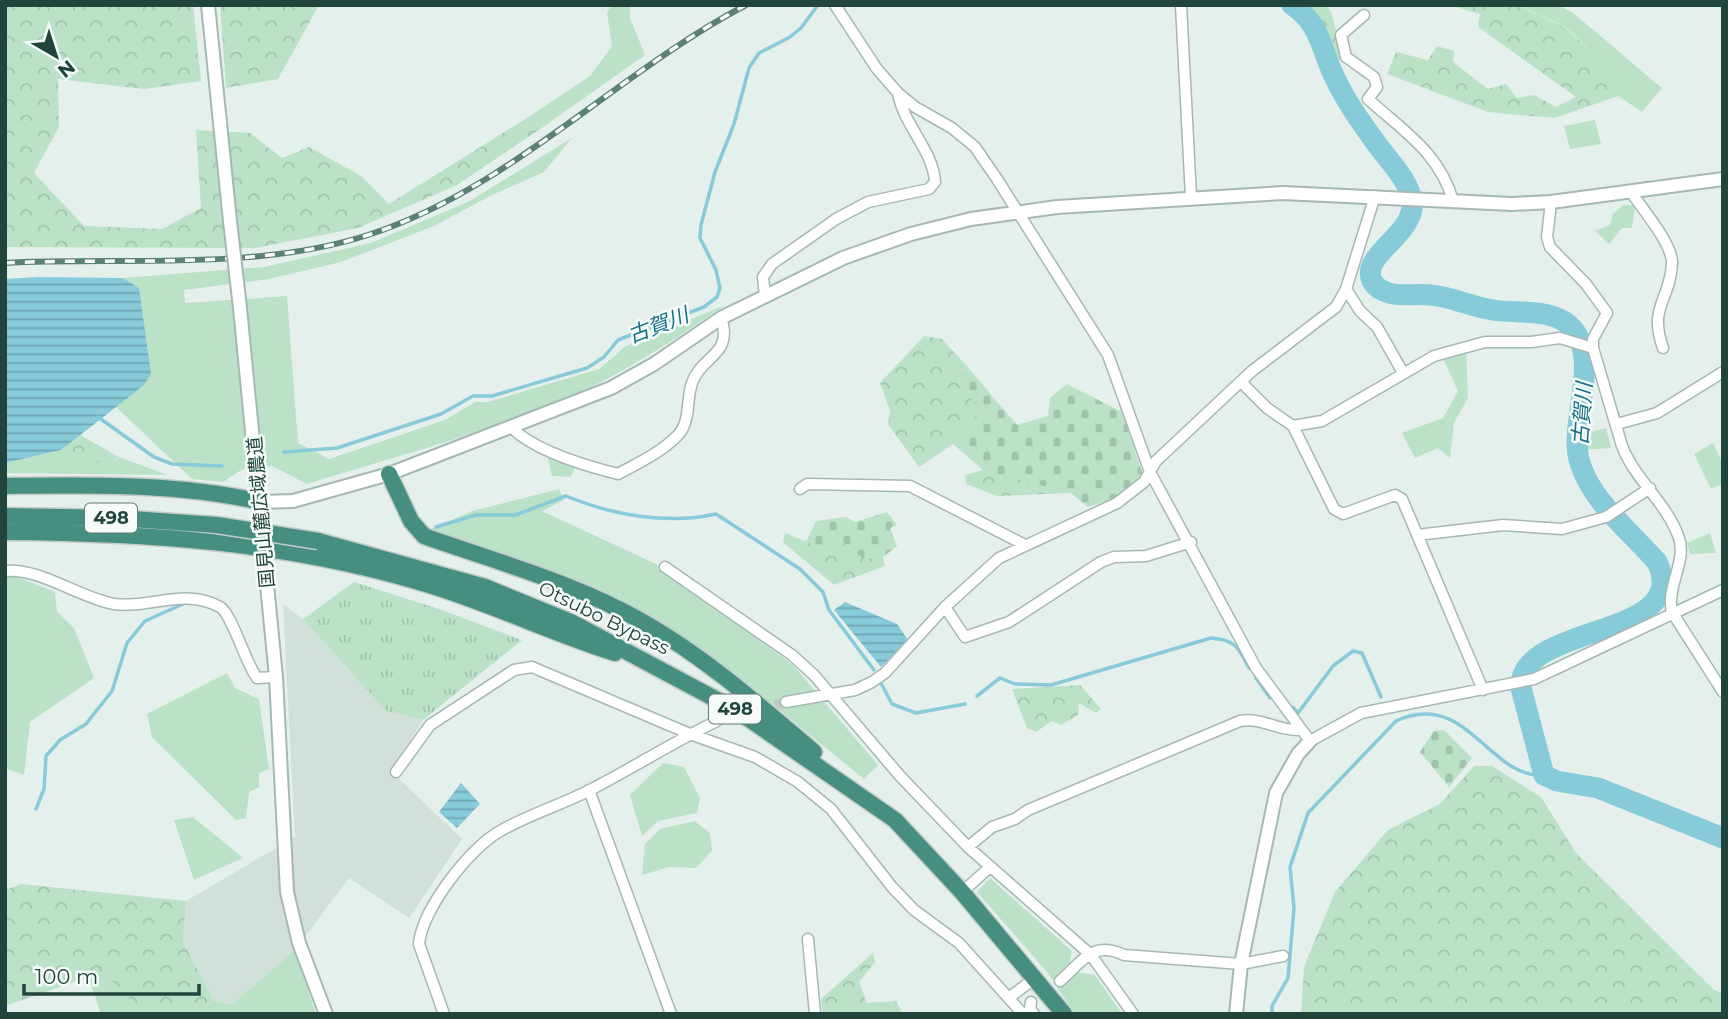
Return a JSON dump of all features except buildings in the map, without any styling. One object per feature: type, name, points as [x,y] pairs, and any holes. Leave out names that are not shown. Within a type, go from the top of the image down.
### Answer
[{"type":"highway","points":[[388,474],[411,521],[424,536],[550,579],[642,622],[724,675],[895,820]]},
{"type":"highway","points":[[5,486],[95,485],[230,495],[261,502]]},
{"type":"highway","name":"Otsubo Bypass","points":[[5,516],[117,518],[217,525],[318,541],[485,587],[573,623],[736,710],[895,820],[962,892],[1064,1014]]},
{"type":"highway","points":[[5,532],[104,533],[264,546],[333,559],[425,583],[491,605],[559,636],[659,667]]},
{"type":"street","name":"国見山麓広域農道","points":[[208,5],[261,502],[276,677],[287,892],[299,943],[326,1014]]},
{"type":"street","points":[[835,5],[877,69],[898,93],[952,128],[975,147],[1017,212],[1108,355],[1150,472],[1191,542],[1256,668],[1299,730],[1310,741]]},
{"type":"street","points":[[1181,5],[1191,197]]},
{"type":"street","points":[[1364,15],[1341,35],[1346,57],[1374,77],[1377,87],[1368,99],[1405,128],[1425,149],[1448,182],[1453,201]]},
{"type":"street","points":[[765,296],[763,276],[772,264],[835,219],[868,202],[929,189],[935,182],[934,167],[902,113],[898,93]]},
{"type":"street","points":[[261,502],[293,501],[388,474],[611,388],[654,364],[721,318],[843,258],[911,234],[971,219],[1017,212],[1191,197],[1313,193],[1453,201],[1551,202],[1723,179]]},
{"type":"street","points":[[1630,191],[1669,249],[1672,262],[1657,315],[1656,328],[1663,348]]},
{"type":"street","points":[[786,702],[855,690],[885,673],[945,607],[999,558],[1023,544],[1117,503],[1144,482],[1156,461],[1241,382],[1336,307],[1346,289],[1375,196]]},
{"type":"street","points":[[1293,426],[1322,421],[1402,371],[1434,355],[1485,342],[1531,342],[1560,338],[1583,344],[1593,339],[1607,313],[1586,284],[1550,247],[1547,237],[1551,202]]},
{"type":"street","points":[[1346,289],[1360,311],[1377,327],[1402,371]]},
{"type":"street","points":[[511,427],[519,436],[584,465],[618,474],[650,457],[679,434],[686,421],[692,381],[722,347],[725,330],[721,318]]},
{"type":"street","points":[[1583,344],[1617,425],[1628,460],[1663,506],[1679,538],[1681,551],[1669,601],[1672,612],[1723,692]]},
{"type":"street","points":[[1617,425],[1657,413],[1723,372]]},
{"type":"street","points":[[1241,382],[1267,408],[1293,426],[1334,509],[1343,514],[1395,495],[1402,499],[1483,690]]},
{"type":"street","points":[[800,489],[807,484],[910,486],[1023,544]]},
{"type":"street","points":[[1417,535],[1503,525],[1562,529],[1606,517],[1650,488]]},
{"type":"street","points":[[945,607],[965,637],[1009,622],[1101,562],[1114,557],[1146,556],[1191,542]]},
{"type":"street","points":[[665,567],[792,655],[814,675],[827,694],[968,847],[1091,955],[1133,1014]]},
{"type":"street","points":[[5,571],[31,574],[103,602],[127,606],[178,597],[193,598],[221,608],[228,615],[246,664],[257,678],[276,677]]},
{"type":"street","points":[[1236,1014],[1241,964],[1276,793],[1298,754],[1310,741],[1361,713],[1534,679],[1723,590]]},
{"type":"street","points":[[396,772],[430,725],[514,670],[532,667],[690,734],[755,757],[799,782],[831,809],[906,902],[959,943],[1023,1014]]},
{"type":"street","points":[[968,847],[992,827],[1015,819],[1028,810],[1240,720],[1256,718],[1286,730],[1299,730]]},
{"type":"street","points":[[444,1014],[419,944],[420,933],[437,898],[480,847],[500,831],[589,790],[717,721]]},
{"type":"street","points":[[589,790],[671,1014]]},
{"type":"street","points":[[962,892],[990,867]]},
{"type":"street","points":[[808,939],[815,1014]]},
{"type":"street","points":[[1060,981],[1096,949],[1110,948],[1124,955],[1241,964],[1283,956]]},
{"type":"street","points":[[1010,997],[1035,978]]},
{"type":"street","points":[[1031,1002],[1030,1009],[1034,1014]]},
{"type":"shaded area","points":[[283,604],[303,619],[386,711],[423,720],[391,771],[462,839],[409,918],[349,878],[295,950],[232,1004],[214,1001],[183,942],[186,901],[295,837]]},
{"type":"green space","points":[[5,5],[193,5],[201,81],[144,89],[58,79],[59,127],[34,173],[84,226],[162,229],[201,208],[196,130],[250,133],[282,158],[309,147],[361,176],[389,204],[527,118],[543,127],[457,185],[358,228],[255,248],[5,247]]},
{"type":"green space","points":[[220,5],[319,5],[278,79],[226,88]]},
{"type":"green space","points":[[612,5],[630,5],[630,18],[645,55],[543,127],[527,118],[590,76],[612,46],[607,12]]},
{"type":"green space","points":[[1303,5],[1326,5],[1331,12],[1344,61],[1331,56],[1319,24]]},
{"type":"green space","points":[[1449,5],[1517,5],[1565,27],[1614,75],[1618,96],[1555,118],[1488,112],[1387,74],[1396,52],[1428,60],[1437,46],[1454,51],[1453,62],[1488,89],[1506,84],[1517,98],[1534,95],[1556,107],[1576,97],[1478,27],[1480,14]]},
{"type":"green space","points":[[1518,5],[1558,5],[1573,13],[1662,88],[1642,112],[1618,96],[1614,75],[1566,27]]},
{"type":"green space","points":[[1595,120],[1601,144],[1570,149],[1564,126]]},
{"type":"green space","points":[[572,138],[544,172],[492,195],[434,226],[341,262],[269,279],[184,290],[185,303],[287,296],[298,443],[329,459],[445,420],[475,402],[488,402],[599,369],[626,346],[725,305],[632,365],[564,399],[492,427],[307,484],[272,466],[241,470],[223,482],[192,479],[116,407],[143,386],[139,288],[123,278],[264,267],[371,243],[468,202]]},
{"type":"green space","points":[[1623,205],[1635,205],[1632,228],[1622,228],[1609,244],[1595,231],[1610,225],[1613,214]]},
{"type":"green space","points":[[924,336],[942,339],[965,364],[959,385],[1017,425],[1049,416],[1071,493],[997,496],[966,484],[965,475],[983,470],[982,445],[953,444],[919,467],[888,424],[890,411],[880,383]]},
{"type":"green space","points":[[1466,349],[1468,398],[1454,423],[1450,458],[1438,448],[1415,458],[1402,433],[1443,418],[1458,391],[1442,356]]},
{"type":"green space","points":[[965,364],[1017,425],[1048,416],[1050,398],[1067,384],[1122,412],[1143,475],[1120,496],[1088,507],[1071,493],[983,470],[953,444],[982,409],[959,385]]},
{"type":"green space","points":[[1606,428],[1611,448],[1584,450],[1583,434]]},
{"type":"green space","points":[[80,435],[119,457],[109,466],[61,450]]},
{"type":"green space","points":[[1713,443],[1723,464],[1723,484],[1711,489],[1694,454]]},
{"type":"green space","points":[[61,450],[109,466],[119,457],[168,475],[5,473],[5,463]]},
{"type":"green space","points":[[547,454],[576,465],[571,477],[552,476]]},
{"type":"green space","points":[[559,489],[564,500],[542,511],[656,564],[793,665],[878,765],[864,779],[728,668],[647,614],[562,577],[431,529],[472,511]]},
{"type":"green space","points":[[887,512],[897,525],[890,528],[897,546],[883,557],[862,558],[838,538],[824,549],[806,542],[816,521],[846,517],[855,522]]},
{"type":"green space","points":[[785,533],[824,549],[838,538],[862,558],[883,557],[885,566],[834,585],[783,542]]},
{"type":"green space","points":[[1710,533],[1716,553],[1690,554],[1687,543]]},
{"type":"green space","points":[[10,574],[55,592],[57,612],[74,628],[94,678],[30,722],[24,775],[5,768],[5,576]]},
{"type":"green space","points":[[354,582],[439,609],[522,640],[423,720],[386,711],[303,619]]},
{"type":"green space","points":[[227,673],[235,688],[259,699],[269,769],[259,773],[259,787],[249,792],[246,818],[236,820],[152,737],[147,714]]},
{"type":"green space","points":[[1080,685],[1101,709],[1096,713],[1079,703],[1078,715],[1061,725],[1052,721],[1036,732],[1027,728],[1012,689]]},
{"type":"green space","points":[[1444,730],[1472,758],[1449,787],[1420,752],[1434,731]]},
{"type":"green space","points":[[663,763],[684,767],[700,798],[697,813],[658,821],[642,836],[630,795]]},
{"type":"green space","points":[[1474,766],[1492,766],[1541,797],[1576,853],[1714,990],[1723,993],[1723,1014],[1301,1014],[1304,967],[1335,892],[1388,830],[1440,804]]},
{"type":"green space","points":[[193,817],[243,858],[194,880],[174,820]]},
{"type":"green space","points":[[695,821],[710,833],[712,851],[696,868],[669,867],[642,875],[645,844],[660,829]]},
{"type":"green space","points":[[990,878],[1072,951],[1068,971],[1095,975],[1122,1014],[1075,1014],[1047,972],[977,892]]},
{"type":"green space","points":[[21,884],[186,901],[183,942],[214,1001],[192,1014],[144,1014],[103,972],[5,1006],[5,890]]},
{"type":"green space","points":[[295,950],[316,1014],[192,1014],[214,1001],[232,1004]]},
{"type":"green space","points":[[873,953],[875,962],[859,982],[867,1003],[896,1001],[903,1014],[823,1014],[821,999]]},
{"type":"green space","points":[[103,972],[144,1014],[101,1014],[88,976]]},
{"type":"water","points":[[123,278],[139,288],[151,374],[143,386],[61,450],[5,463],[5,279]]},
{"type":"water","points":[[845,602],[897,624],[908,640],[881,667],[834,610]]},
{"type":"water","points":[[461,783],[480,804],[457,828],[439,812]]},
{"type":"waterway","name":"古賀川","points":[[284,452],[337,448],[441,414],[473,396],[492,396],[587,368],[604,357],[618,340],[704,307],[717,297],[720,288],[716,270],[700,238],[701,225],[715,172],[734,124],[749,68],[759,53],[790,37],[801,28],[818,5]]},
{"type":"waterway","name":"古賀川","points":[[1292,5],[1309,20],[1343,94],[1410,193],[1411,213],[1406,224],[1374,262],[1370,271],[1372,281],[1382,290],[1394,294],[1431,295],[1493,310],[1543,314],[1569,325],[1579,338],[1584,354],[1577,447],[1580,463],[1593,491],[1657,562],[1662,587],[1651,605],[1629,619],[1546,651],[1528,667],[1521,688],[1544,775],[1557,781],[1598,788],[1723,838]]},
{"type":"waterway","name":"古賀川","points":[[98,417],[154,457],[172,464],[222,466]]},
{"type":"waterway","points":[[436,527],[476,515],[515,515],[566,496],[602,508],[640,516],[678,518],[716,514],[800,569],[823,592],[829,610],[874,670]]},
{"type":"waterway","points":[[36,809],[44,789],[46,756],[60,740],[86,724],[112,691],[127,643],[145,621],[183,604]]},
{"type":"waterway","points":[[977,696],[1000,678],[1015,684],[1051,685],[1211,638],[1235,646],[1249,668]]},
{"type":"waterway","points":[[1293,707],[1298,713],[1333,666],[1353,651],[1362,653],[1381,697]]},
{"type":"waterway","points":[[1256,678],[1270,698]]},
{"type":"waterway","points":[[881,683],[892,704],[916,713],[965,704]]},
{"type":"waterway","points":[[1272,1014],[1272,1006],[1288,978],[1294,908],[1290,867],[1308,813],[1396,721],[1420,714],[1441,716],[1476,737],[1508,764],[1525,773],[1544,775]]},
{"type":"tunnel","points":[[761,709],[786,702]]},
{"type":"tunnel","points":[[717,721],[743,714]]},
{"type":"railway","points":[[5,263],[235,258],[281,254],[368,235],[420,215],[469,189],[561,129],[698,33],[746,5]]}]
